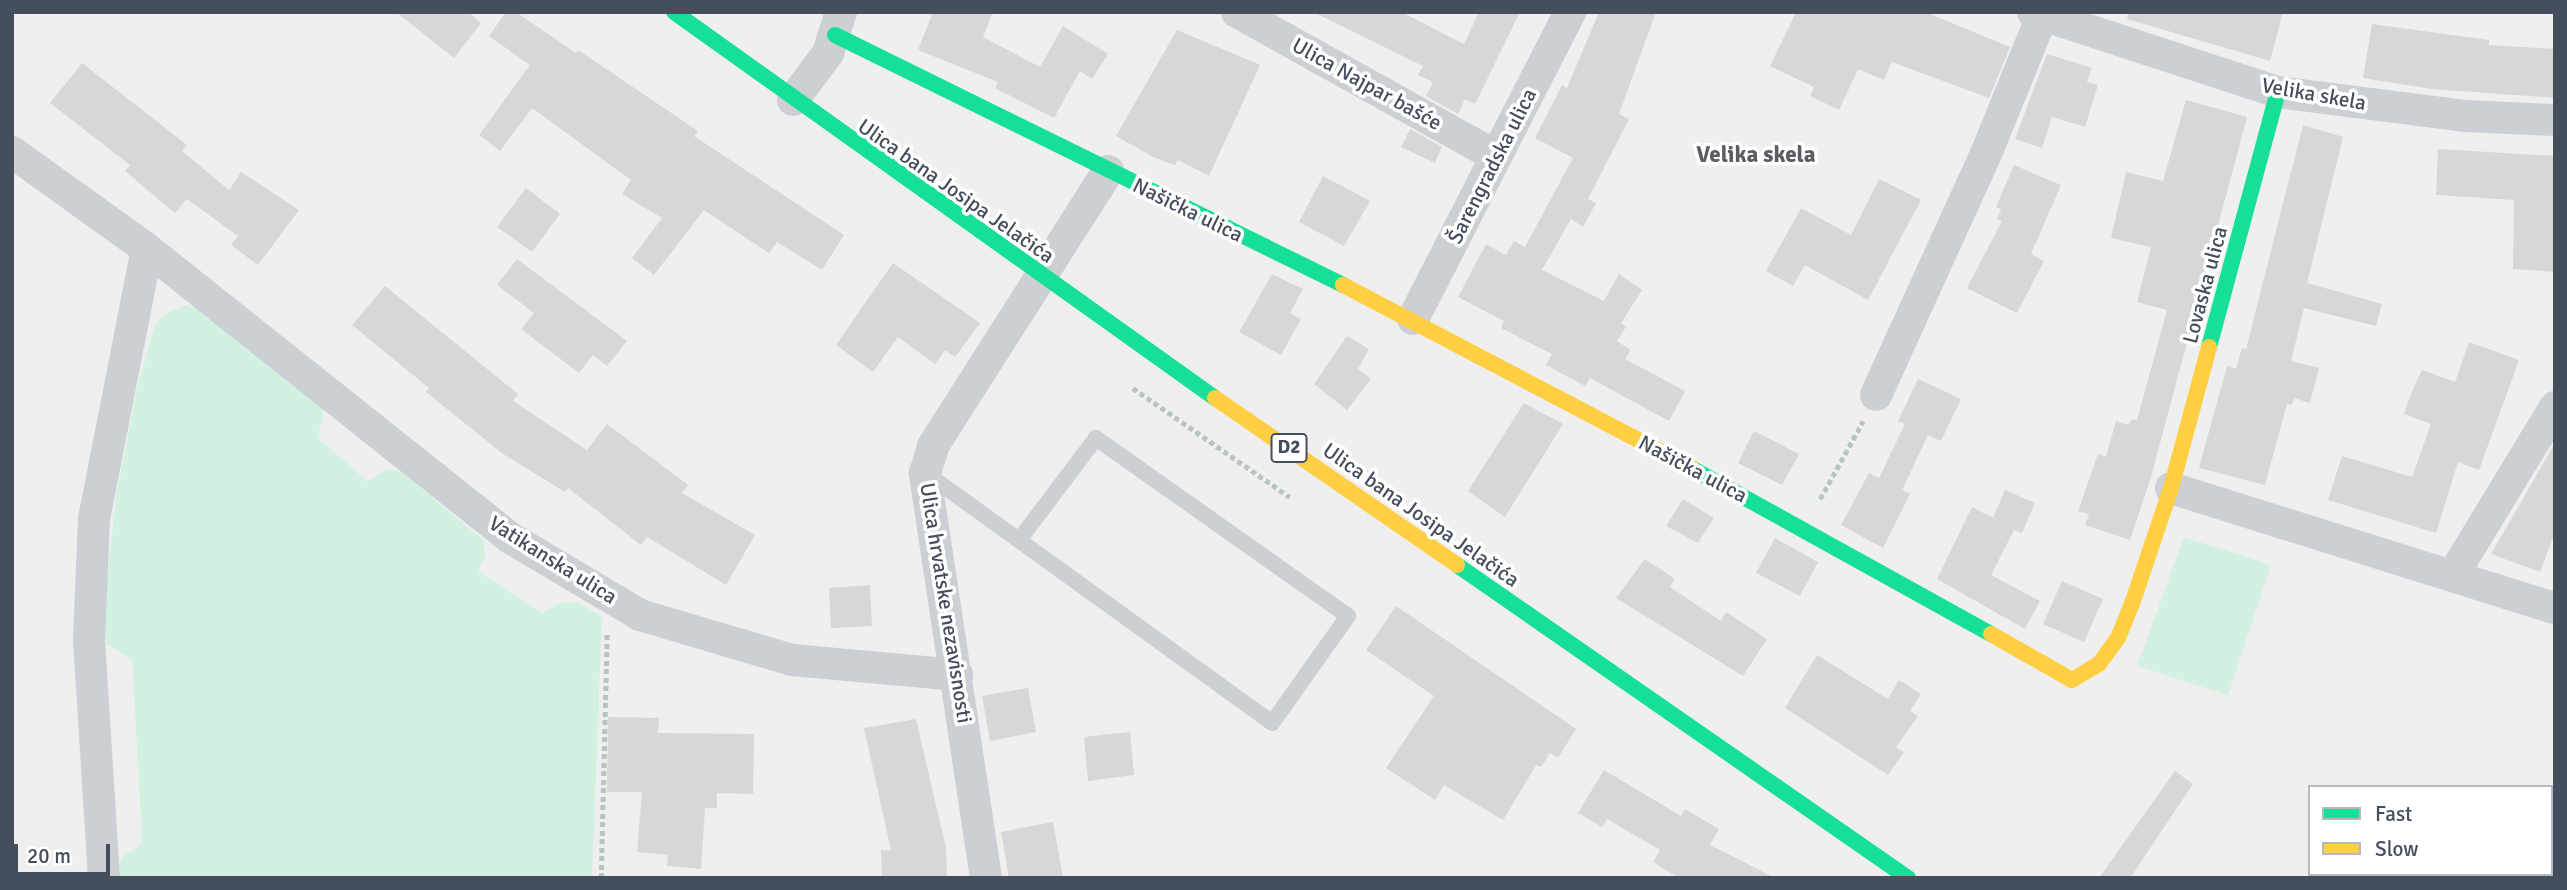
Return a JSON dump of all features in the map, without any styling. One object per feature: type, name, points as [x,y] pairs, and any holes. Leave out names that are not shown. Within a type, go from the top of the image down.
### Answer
[{"type":"street","name":"Ulica bana Josipa Jelačića","points":[[674,12],[1038,275],[1908,878]]},
{"type":"street","name":"Ulica Najpar bašće","points":[[1237,12],[1496,156]]},
{"type":"street","name":"Šarengradska ulica","points":[[1413,319],[1570,12]]},
{"type":"street","name":"Velika skela","points":[[1876,395],[1988,149],[2037,14],[2278,92],[2466,116],[2555,120]]},
{"type":"street","points":[[793,100],[828,53],[838,23]]},
{"type":"street","name":"Našička ulica","points":[[838,23],[1108,171],[1413,319],[1801,527],[2073,680],[2099,664],[2118,638],[2172,488]]},
{"type":"street","name":"Lovaska ulica","points":[[2172,488],[2278,92]]},
{"type":"street","name":"Vatikanska ulica","points":[[12,152],[147,249],[512,539],[640,615],[792,660],[957,675]]},
{"type":"street","name":"Našička ulica","points":[[1038,275],[1108,171]]},
{"type":"street","points":[[104,878],[89,639],[94,519],[147,249]]},
{"type":"street","name":"Ulica hrvatske nezavisnosti","points":[[986,878],[925,472],[933,446],[1038,275]]},
{"type":"street","points":[[2454,575],[2555,407]]},
{"type":"street","points":[[2172,488],[2555,608]]},
{"type":"lane","points":[[925,472],[1019,540],[1272,723],[1348,616],[1096,438],[1019,540]]},
{"type":"path","points":[[1801,527],[1840,468],[1876,395]]},
{"type":"path","points":[[601,878],[607,596]]},
{"type":"green space","points":[[185,306],[200,308],[321,406],[324,417],[317,437],[367,481],[388,469],[403,473],[483,540],[485,557],[478,571],[542,613],[562,602],[579,603],[602,617],[592,878],[116,878],[121,858],[140,845],[142,837],[132,659],[106,644],[103,619],[116,496],[138,384],[155,325],[165,314]]},
{"type":"green space","points":[[2184,537],[2271,565],[2228,695],[2137,666]]},
{"type":"building","points":[[396,12],[468,12],[481,23],[454,58]]},
{"type":"building","points":[[506,12],[516,12],[576,53],[578,50],[698,131],[694,136],[844,235],[822,270],[777,242],[769,253],[704,210],[654,275],[632,258],[662,218],[622,194],[631,180],[532,108],[500,151],[479,135],[530,65],[489,36]]},
{"type":"building","points":[[933,12],[993,12],[983,37],[1040,67],[1063,26],[1108,54],[1092,79],[1080,71],[1054,118],[995,88],[998,82],[918,50]]},
{"type":"building","points":[[1313,12],[1401,12],[1464,44],[1479,12],[1520,12],[1475,104],[1465,99],[1458,114],[1426,96],[1433,82],[1418,75],[1423,66]]},
{"type":"building","points":[[1599,12],[1656,12],[1619,114],[1629,119],[1588,199],[1596,203],[1583,227],[1571,219],[1542,270],[1604,301],[1619,274],[1642,290],[1621,323],[1626,327],[1617,341],[1631,350],[1625,359],[1685,391],[1669,421],[1590,378],[1585,386],[1546,365],[1552,354],[1501,328],[1504,321],[1458,297],[1486,244],[1506,255],[1514,241],[1525,247],[1573,158],[1535,138],[1562,85],[1567,88]]},
{"type":"building","points":[[1796,12],[1925,12],[2010,47],[1989,98],[1892,62],[1884,80],[1858,69],[1839,110],[1810,96],[1814,87],[1770,66]]},
{"type":"building","points":[[2129,12],[2283,12],[2270,61],[2127,19]]},
{"type":"building","points":[[2372,24],[2489,40],[2489,45],[2555,49],[2555,98],[2432,89],[2363,78]]},
{"type":"building","points":[[1177,30],[1260,65],[1209,176],[1178,160],[1175,165],[1155,158],[1116,136]]},
{"type":"building","points":[[2047,54],[2092,68],[2087,82],[2098,85],[2085,127],[2052,117],[2042,148],[2015,139]]},
{"type":"building","points":[[82,63],[187,145],[182,151],[229,190],[241,172],[299,210],[258,265],[231,245],[238,236],[187,199],[175,213],[125,171],[130,165],[50,103]]},
{"type":"building","points":[[2186,100],[2247,117],[2151,477],[2130,540],[2085,525],[2089,514],[2078,511],[2098,454],[2106,457],[2116,421],[2129,425],[2131,419],[2137,420],[2167,310],[2137,302],[2151,247],[2111,238],[2126,172],[2163,181]]},
{"type":"building","points":[[2303,125],[2343,137],[2307,283],[2382,304],[2376,326],[2304,308],[2291,361],[2319,368],[2310,403],[2294,398],[2292,405],[2287,404],[2265,485],[2199,468],[2227,366],[2236,369],[2242,348],[2246,349]]},
{"type":"building","points":[[1410,129],[1442,147],[1435,163],[1401,147]]},
{"type":"building","points":[[2438,149],[2555,156],[2555,272],[2513,269],[2514,200],[2436,195]]},
{"type":"building","points":[[2014,165],[2061,185],[2031,254],[2044,261],[2017,313],[1967,288],[2002,221],[1997,219],[2001,209],[1996,207]]},
{"type":"building","points":[[1323,176],[1370,201],[1344,246],[1299,222]]},
{"type":"building","points":[[1879,179],[1921,200],[1868,300],[1805,265],[1793,286],[1766,271],[1801,208],[1851,235]]},
{"type":"building","points":[[526,188],[560,214],[532,252],[497,227]]},
{"type":"building","points":[[517,259],[627,341],[607,366],[593,355],[579,373],[521,329],[534,313],[497,285]]},
{"type":"building","points":[[893,263],[980,323],[955,357],[945,350],[935,364],[898,337],[873,372],[836,345]]},
{"type":"building","points":[[1272,274],[1303,289],[1290,313],[1301,319],[1281,355],[1239,332]]},
{"type":"building","points":[[385,286],[518,394],[513,401],[587,450],[607,424],[688,485],[682,493],[755,535],[726,585],[647,537],[641,545],[568,488],[565,492],[503,454],[426,392],[429,388],[352,325]]},
{"type":"building","points":[[1347,336],[1369,349],[1358,369],[1371,379],[1347,410],[1314,384]]},
{"type":"building","points":[[2469,342],[2519,360],[2479,470],[2458,462],[2436,533],[2328,500],[2342,456],[2412,477],[2431,424],[2404,414],[2410,396],[2422,370],[2455,382]]},
{"type":"building","points":[[1918,379],[1961,399],[1941,441],[1928,435],[1902,490],[1910,494],[1883,548],[1841,525],[1869,473],[1879,478],[1905,424],[1898,421]]},
{"type":"building","points":[[1524,403],[1563,424],[1505,517],[1468,491]]},
{"type":"building","points":[[1754,431],[1799,454],[1782,485],[1738,463]]},
{"type":"building","points":[[2555,443],[2555,532],[2540,572],[2491,554]]},
{"type":"building","points":[[2005,490],[2035,503],[2022,533],[2014,530],[1991,575],[2040,601],[2025,629],[1937,579],[1972,507],[1993,518]]},
{"type":"building","points":[[1683,499],[1714,518],[1698,543],[1666,526]]},
{"type":"building","points":[[1775,538],[1818,562],[1800,596],[1756,573]]},
{"type":"building","points":[[1645,559],[1675,579],[1670,587],[1721,621],[1726,612],[1767,639],[1743,676],[1616,598]]},
{"type":"building","points":[[2062,581],[2103,599],[2084,642],[2043,624]]},
{"type":"building","points":[[870,585],[872,626],[831,628],[829,588]]},
{"type":"building","points":[[1396,606],[1576,729],[1558,758],[1550,753],[1541,767],[1536,765],[1503,820],[1444,785],[1435,800],[1386,768],[1434,696],[1366,650]]},
{"type":"building","points":[[1817,655],[1888,699],[1899,680],[1921,694],[1910,711],[1918,716],[1896,747],[1904,752],[1888,775],[1785,708]]},
{"type":"building","points":[[1028,688],[1036,732],[990,741],[982,696]]},
{"type":"building","points":[[608,717],[659,718],[658,733],[754,734],[753,794],[717,793],[717,808],[705,808],[701,869],[667,866],[668,855],[637,852],[642,792],[607,792]]},
{"type":"building","points":[[916,719],[946,848],[947,878],[882,878],[881,850],[891,850],[864,728]]},
{"type":"building","points":[[1130,732],[1134,775],[1088,781],[1084,737]]},
{"type":"building","points":[[1604,770],[1681,816],[1685,809],[1719,829],[1710,845],[1775,878],[1679,878],[1653,862],[1660,850],[1607,819],[1602,827],[1578,813]]},
{"type":"building","points":[[2175,771],[2193,784],[2130,878],[2099,878]]},
{"type":"building","points":[[1053,822],[1063,878],[1009,878],[1001,832]]},
{"type":"traffic: fast","points":[[674,12],[1215,398]]},
{"type":"traffic: fast","points":[[835,35],[1343,285]]},
{"type":"traffic: fast","points":[[2209,347],[2278,92]]},
{"type":"traffic: fast","points":[[1693,469],[1991,634]]},
{"type":"traffic: fast","points":[[1457,565],[1908,878]]},
{"type":"traffic: slow","points":[[1343,285],[1693,469]]},
{"type":"traffic: slow","points":[[1991,634],[2072,680],[2099,664],[2118,638],[2132,604],[2171,488],[2209,347]]},
{"type":"traffic: slow","points":[[1215,398],[1457,565]]},
{"type":"district","name":"Velika skela","points":[[1756,155]]}]
